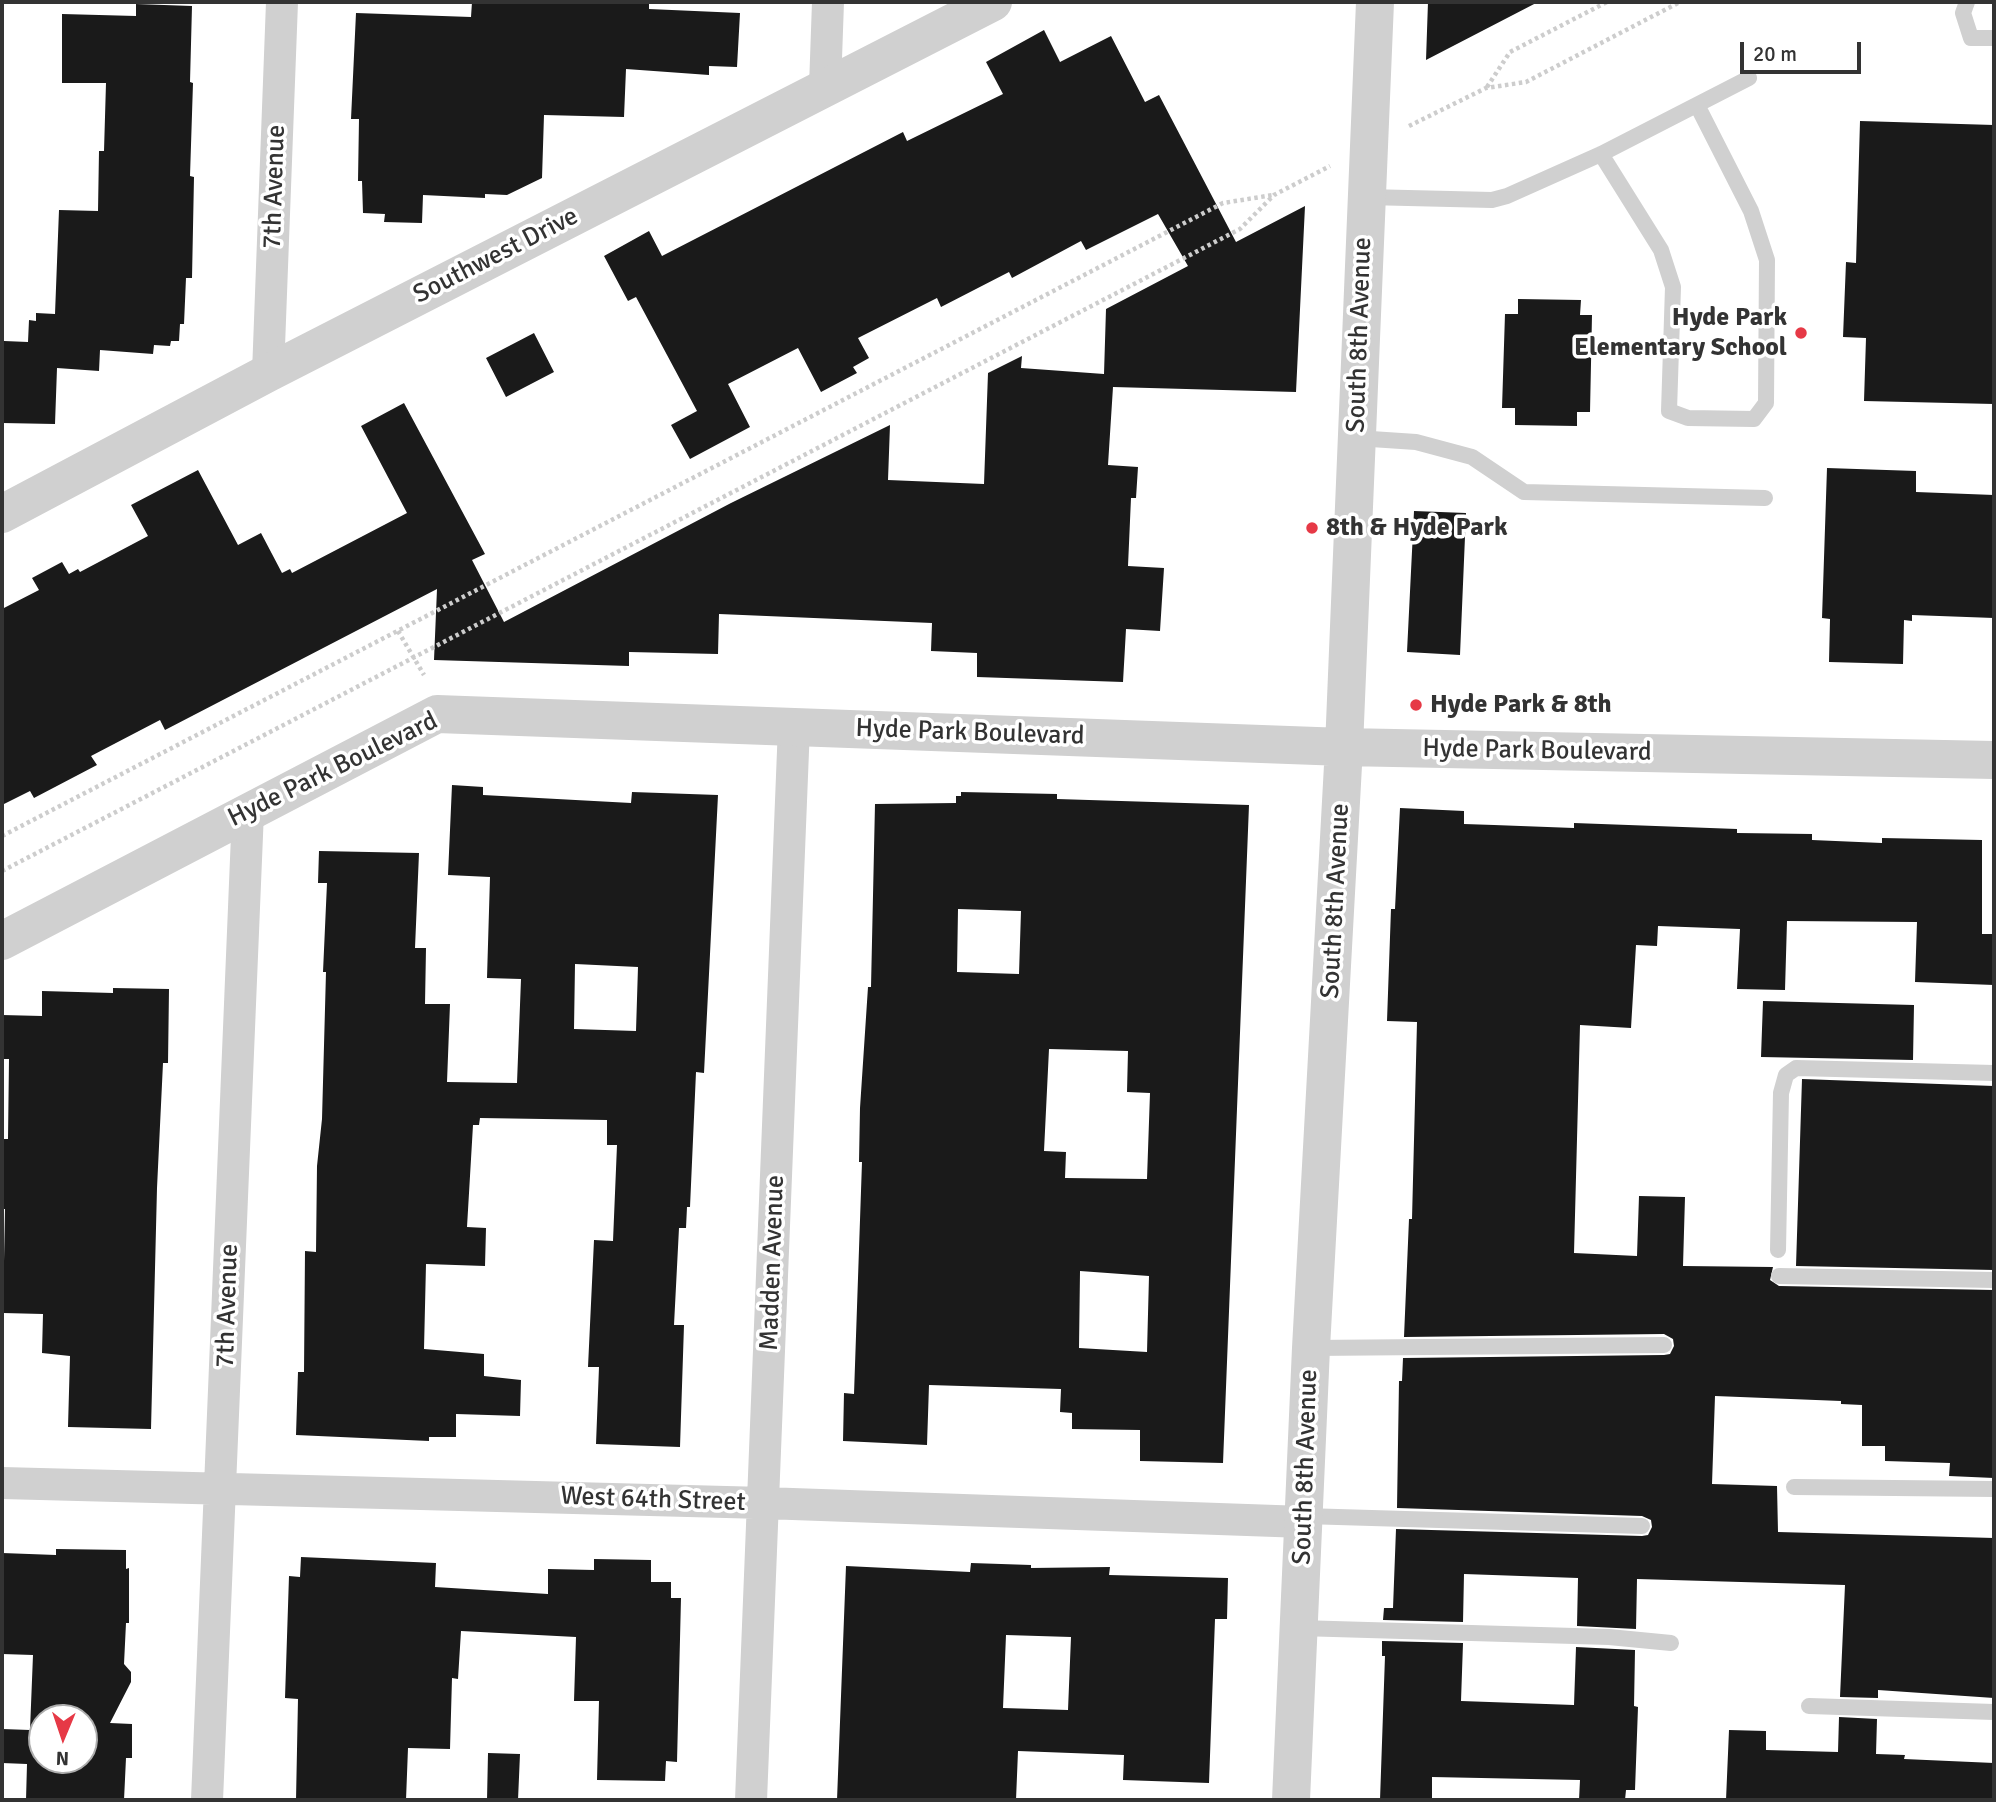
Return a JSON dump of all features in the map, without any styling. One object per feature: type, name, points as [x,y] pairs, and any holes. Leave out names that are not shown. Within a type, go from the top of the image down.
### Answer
[{"type":"street","name":"7th Avenue","points":[[268,373],[282,2]]},
{"type":"street","points":[[825,87],[828,2]]},
{"type":"street","name":"Southwest Drive","points":[[2,514],[268,373],[993,2]]},
{"type":"street","name":"South 8th Avenue","points":[[1291,1800],[1311,1348],[1344,747],[1375,2]]},
{"type":"street","name":"Hyde Park Boulevard","points":[[2,941],[437,714],[1344,747],[1994,760]]},
{"type":"street","name":"Madden Avenue","points":[[751,1800],[794,726]]},
{"type":"street","name":"7th Avenue","points":[[207,1800],[248,811]]},
{"type":"street","name":"West 64th Street","points":[[2,1483],[1304,1519]]},
{"type":"lane","points":[[1967,2],[1963,13],[1971,38],[1994,38]]},
{"type":"lane","points":[[1366,197],[1492,200],[1507,196],[1601,154],[1749,78]]},
{"type":"lane","points":[[1601,154],[1661,250],[1673,287],[1669,411],[1688,418],[1754,419],[1766,403],[1767,260],[1751,211],[1697,105]]},
{"type":"lane","points":[[1356,438],[1416,442],[1472,457],[1524,492],[1765,498]]},
{"type":"lane","points":[[1777,1250],[1781,1094],[1786,1075],[1796,1068],[1994,1073]]},
{"type":"lane","points":[[1779,1276],[1994,1280]]},
{"type":"lane","points":[[1311,1348],[1664,1345]]},
{"type":"lane","points":[[1794,1487],[1994,1489]]},
{"type":"lane","points":[[1304,1519],[1642,1526]]},
{"type":"lane","points":[[1298,1628],[1609,1637],[1671,1643]]},
{"type":"lane","points":[[1809,1706],[1994,1712]]},
{"type":"path","points":[[1607,2],[1510,52],[1486,88],[1526,82],[1680,2]]},
{"type":"path","points":[[2,836],[1223,203],[1274,195],[1240,229],[2,870]]},
{"type":"path","points":[[398,631],[424,675]]},
{"type":"building","points":[[472,2],[649,2],[649,9],[740,13],[737,67],[709,66],[709,75],[626,69],[624,117],[544,115],[542,178],[507,195],[485,194],[485,198],[423,195],[422,223],[384,222],[385,214],[363,213],[362,181],[358,181],[359,119],[351,119],[356,13],[471,17]]},
{"type":"building","points":[[1428,2],[1538,2],[1426,60]]},
{"type":"building","points":[[136,4],[192,6],[192,278],[186,278],[184,324],[180,324],[179,341],[171,341],[170,346],[154,345],[153,354],[100,350],[99,371],[57,368],[55,424],[2,423],[4,341],[28,342],[29,320],[36,321],[36,313],[55,314],[59,210],[98,211],[99,151],[104,151],[106,83],[62,83],[62,14],[136,16]]},
{"type":"building","points":[[1044,30],[1060,62],[1111,36],[1145,102],[1159,95],[1236,242],[1305,206],[1296,392],[1113,387],[1108,465],[1138,467],[1136,498],[1131,498],[1128,566],[1164,568],[1160,631],[1126,629],[1123,682],[977,677],[977,653],[931,651],[932,623],[719,614],[718,654],[629,652],[629,666],[434,660],[437,589],[165,730],[160,720],[91,756],[97,765],[34,798],[30,791],[2,805],[2,609],[39,590],[32,578],[62,562],[69,574],[78,569],[80,572],[148,536],[131,505],[198,470],[238,545],[261,533],[282,573],[290,569],[292,573],[407,513],[361,426],[404,403],[485,554],[472,560],[504,622],[731,503],[890,425],[888,480],[984,484],[988,373],[1022,356],[1021,368],[1104,374],[1106,309],[1188,266],[1158,214],[1086,250],[1081,241],[1012,278],[1009,272],[941,307],[937,298],[858,338],[869,358],[853,367],[857,373],[821,392],[798,348],[728,384],[750,427],[690,459],[671,425],[697,411],[636,297],[628,301],[604,256],[649,231],[662,256],[903,132],[907,141],[1003,94],[986,62]]},
{"type":"building","points":[[1860,121],[1994,125],[1994,404],[1864,401],[1866,338],[1843,337],[1846,262],[1856,263]]},
{"type":"building","points":[[1518,299],[1581,300],[1580,315],[1592,315],[1590,412],[1577,412],[1577,426],[1515,425],[1515,408],[1502,408],[1505,314],[1518,314]]},
{"type":"building","points":[[534,333],[554,372],[506,397],[486,358]]},
{"type":"building","points":[[1827,468],[1916,471],[1916,492],[1994,495],[1994,618],[1912,615],[1912,621],[1904,620],[1903,664],[1829,662],[1830,619],[1822,618]]},
{"type":"building","points":[[1414,511],[1466,513],[1460,655],[1407,652]]},
{"type":"building","points":[[452,785],[483,787],[483,795],[631,803],[632,792],[718,795],[704,1073],[696,1072],[690,1207],[687,1207],[686,1228],[679,1228],[674,1325],[684,1325],[680,1447],[596,1444],[599,1367],[588,1367],[594,1240],[613,1241],[617,1145],[607,1145],[607,1120],[480,1118],[479,1125],[473,1125],[467,1227],[486,1228],[485,1266],[426,1264],[424,1349],[484,1354],[484,1376],[521,1380],[520,1416],[456,1414],[456,1437],[429,1437],[429,1441],[296,1435],[298,1372],[304,1372],[305,1251],[316,1252],[317,1166],[322,1119],[326,972],[323,972],[327,883],[318,883],[319,851],[419,853],[415,948],[426,948],[425,1004],[450,1004],[447,1082],[517,1083],[521,979],[487,978],[490,877],[448,875]],"holes":[[[575,964],[638,967],[636,1031],[574,1029]]]},
{"type":"building","points":[[961,792],[1057,794],[1057,799],[1249,805],[1223,1463],[1140,1461],[1140,1430],[1072,1429],[1072,1413],[1060,1412],[1061,1389],[929,1385],[927,1445],[843,1441],[844,1393],[854,1394],[862,1162],[859,1162],[860,1108],[868,987],[871,987],[875,804],[956,803],[956,796],[961,796]],"holes":[[[958,909],[1021,911],[1019,974],[957,972]],[[1049,1049],[1128,1051],[1127,1092],[1150,1093],[1147,1179],[1065,1178],[1066,1152],[1044,1151]],[[1080,1271],[1149,1276],[1147,1352],[1079,1348]]]},
{"type":"building","points":[[1400,808],[1464,811],[1464,824],[1574,828],[1574,823],[1737,829],[1737,833],[1812,834],[1812,840],[1882,843],[1882,838],[1982,840],[1982,934],[1994,934],[1994,985],[1915,982],[1917,922],[1787,921],[1785,990],[1737,989],[1740,929],[1658,926],[1657,946],[1636,945],[1631,1028],[1580,1025],[1574,1253],[1637,1256],[1639,1196],[1685,1197],[1683,1266],[1773,1267],[1770,1280],[1779,1286],[1994,1290],[1994,1478],[1949,1476],[1950,1463],[1885,1461],[1885,1446],[1862,1446],[1862,1405],[1841,1404],[1841,1401],[1715,1396],[1712,1484],[1777,1486],[1778,1532],[1994,1538],[1994,1698],[1878,1690],[1878,1698],[1840,1697],[1845,1585],[1637,1579],[1636,1629],[1577,1626],[1578,1578],[1464,1574],[1463,1622],[1383,1620],[1384,1608],[1393,1608],[1396,1529],[1642,1536],[1648,1535],[1652,1527],[1651,1520],[1642,1516],[1397,1508],[1399,1381],[1402,1381],[1403,1358],[1664,1355],[1670,1354],[1674,1346],[1673,1339],[1664,1334],[1404,1337],[1409,1219],[1412,1219],[1417,1022],[1387,1021],[1391,909],[1395,909]]},
{"type":"building","points":[[113,988],[169,989],[168,1063],[163,1063],[157,1188],[151,1429],[68,1427],[70,1356],[42,1353],[43,1314],[3,1313],[5,1209],[2,1209],[2,1139],[8,1139],[9,1059],[2,1059],[2,1015],[42,1016],[42,991],[113,993]]},
{"type":"building","points":[[1763,1001],[1914,1005],[1913,1060],[1761,1057]]},
{"type":"building","points":[[1802,1079],[1994,1086],[1994,1270],[1796,1266]]},
{"type":"building","points":[[56,1549],[126,1550],[126,1569],[129,1568],[129,1623],[126,1623],[124,1664],[131,1672],[131,1682],[110,1723],[132,1724],[132,1758],[126,1758],[124,1800],[26,1800],[27,1764],[2,1763],[2,1729],[28,1730],[28,1774],[98,1774],[98,1704],[31,1704],[33,1655],[2,1654],[2,1553],[56,1555]]},
{"type":"building","points":[[301,1557],[436,1563],[435,1587],[548,1594],[548,1569],[594,1570],[594,1559],[651,1560],[651,1582],[671,1582],[671,1598],[681,1598],[677,1762],[666,1761],[665,1781],[597,1780],[599,1701],[574,1701],[576,1637],[461,1631],[458,1679],[452,1678],[450,1749],[408,1748],[406,1800],[296,1800],[298,1699],[285,1698],[289,1576],[300,1577]]},
{"type":"building","points":[[971,1563],[1031,1565],[1031,1568],[1110,1567],[1109,1575],[1228,1578],[1227,1619],[1215,1619],[1209,1783],[1123,1780],[1124,1755],[1018,1751],[1016,1800],[837,1800],[846,1566],[970,1572]],"holes":[[[1006,1635],[1071,1637],[1068,1710],[1003,1708]]]},
{"type":"building","points":[[1382,1641],[1463,1643],[1461,1701],[1574,1705],[1576,1647],[1635,1650],[1634,1706],[1638,1707],[1635,1790],[1626,1790],[1625,1800],[1579,1800],[1580,1780],[1432,1777],[1432,1800],[1380,1800],[1385,1656],[1382,1656]]},
{"type":"building","points":[[1839,1717],[1877,1719],[1876,1754],[1905,1755],[1904,1759],[1994,1763],[1994,1800],[1726,1800],[1729,1730],[1766,1731],[1766,1750],[1838,1752]]},
{"type":"building","points":[[488,1753],[520,1754],[518,1800],[487,1800]]},
{"type":"place","name":"Hyde Park Elementary School","points":[[1801,333]]},
{"type":"place","name":"8th & Hyde Park","points":[[1312,528]]},
{"type":"place","name":"Hyde Park & 8th","points":[[1416,705]]}]
